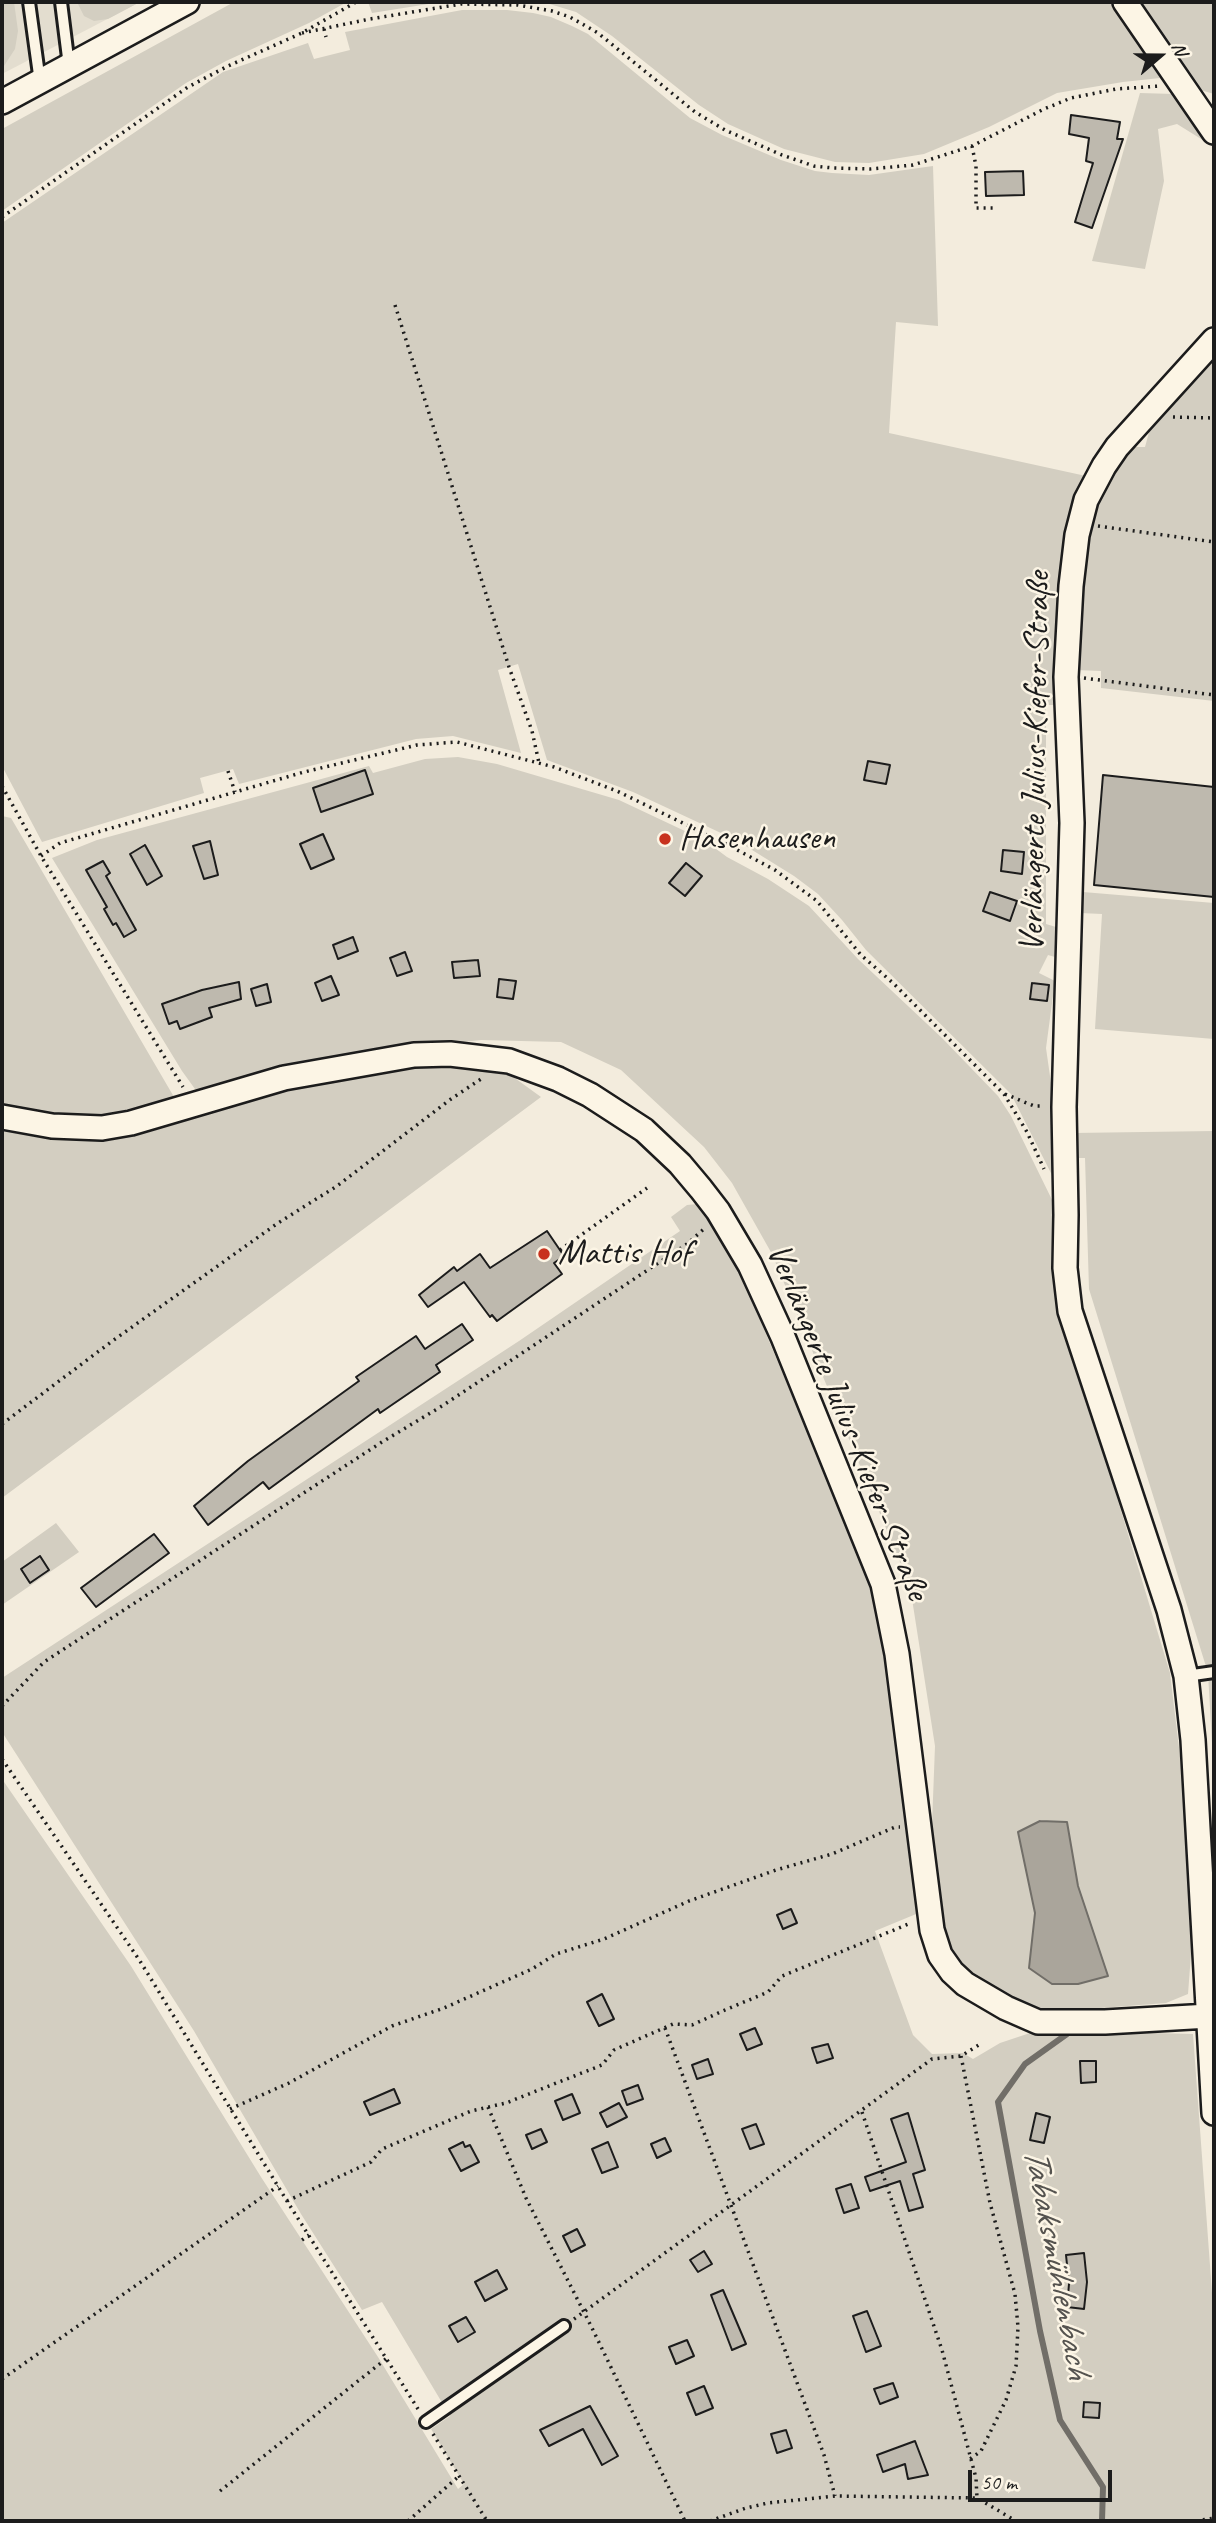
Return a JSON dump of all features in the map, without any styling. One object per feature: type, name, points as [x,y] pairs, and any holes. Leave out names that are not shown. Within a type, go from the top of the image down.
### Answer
[{"type":"street","points":[[2,102],[187,2]]},
{"type":"street","points":[[1125,2],[1214,132]]},
{"type":"street","name":"Verlängerte Julius-Kiefer-Straße","points":[[1214,340],[1117,447],[1086,500],[1077,535],[1066,677],[1072,823],[1064,1107],[1065,1268],[1070,1311],[1170,1610],[1186,1676],[1193,1740],[1214,2113]]},
{"type":"street","name":"Verlängerte Julius-Kiefer-Straße","points":[[2,1116],[52,1126],[102,1128],[131,1124],[284,1078],[414,1055],[470,1055],[509,1061],[572,1085],[644,1130],[680,1164],[718,1211],[750,1265],[783,1337],[883,1584],[897,1654],[929,1915],[940,1955],[951,1972],[965,1984],[985,1997],[1038,2022],[1105,2022],[1209,2016]]},
{"type":"lane","points":[[30,2],[40,82]]},
{"type":"lane","points":[[61,2],[69,66]]},
{"type":"lane","points":[[1186,1676],[1214,1672]]},
{"type":"lane","points":[[426,2422],[564,2326]]},
{"type":"path","points":[[2,217],[188,87],[302,33],[356,2]]},
{"type":"path","points":[[302,33],[461,4],[491,3],[534,7],[570,17],[598,33],[695,112],[725,130],[814,166],[870,169],[913,165],[972,146],[1071,98],[1116,89],[1179,82]]},
{"type":"path","points":[[324,29],[326,37]]},
{"type":"path","points":[[972,146],[976,166],[976,208],[997,208]]},
{"type":"path","points":[[395,305],[525,710],[539,763]]},
{"type":"path","points":[[1165,417],[1214,418]]},
{"type":"path","points":[[1089,525],[1214,542]]},
{"type":"path","points":[[1101,680],[1214,695]]},
{"type":"path","points":[[41,856],[60,843],[235,792],[367,756],[438,742],[457,742],[539,763],[617,791],[727,845],[798,885],[817,901],[861,955],[893,983],[1004,1094],[1022,1123],[1049,1180]]},
{"type":"path","points":[[228,771],[235,792]]},
{"type":"path","points":[[2,786],[41,856],[185,1090],[191,1105]]},
{"type":"path","points":[[2,1424],[111,1342],[278,1223],[337,1186],[451,1099],[509,1061]]},
{"type":"path","points":[[1004,1094],[1034,1106],[1064,1107]]},
{"type":"path","points":[[560,1250],[647,1188]]},
{"type":"path","points":[[2,1706],[44,1662],[382,1442],[442,1406],[687,1244],[718,1211]]},
{"type":"path","points":[[2,1759],[140,1961],[487,2521]]},
{"type":"path","points":[[230,2109],[289,2083],[393,2026],[444,2008],[532,1969],[556,1954],[604,1939],[689,1901],[776,1870],[832,1854],[895,1827],[917,1827]]},
{"type":"path","points":[[287,2201],[371,2162],[382,2149],[471,2111],[506,2103],[601,2065],[614,2050],[673,2024],[692,2025],[768,1992],[782,1976],[929,1915]]},
{"type":"path","points":[[665,2028],[824,2455],[835,2496]]},
{"type":"path","points":[[564,2326],[932,2059],[961,2056],[982,2043]]},
{"type":"path","points":[[961,2056],[987,2190],[1015,2294],[1018,2327],[1016,2366],[1006,2400],[981,2451],[970,2459]]},
{"type":"path","points":[[488,2107],[526,2198],[685,2521]]},
{"type":"path","points":[[862,2112],[942,2350],[976,2478],[977,2498]]},
{"type":"path","points":[[2,2379],[278,2186]]},
{"type":"path","points":[[302,2240],[309,2235]]},
{"type":"path","points":[[220,2491],[387,2358]]},
{"type":"path","points":[[408,2521],[459,2476]]},
{"type":"path","points":[[710,2521],[768,2503],[835,2496],[977,2498],[1016,2521]]},
{"type":"path","points":[[1196,2521],[1214,2518]]},
{"type":"shaded area","points":[[2,2],[140,2],[2,74]]},
{"type":"shaded area","points":[[2,2],[14,2],[18,31],[15,49],[2,69]]},
{"type":"shaded area","points":[[77,2],[140,2],[108,19],[94,21],[84,16]]},
{"type":"shaded area","points":[[234,2],[347,2],[186,83],[2,211],[2,129]]},
{"type":"shaded area","points":[[368,2],[441,2],[372,13]]},
{"type":"shaded area","points":[[543,2],[1113,2],[1160,78],[1057,93],[989,127],[924,154],[869,163],[835,162],[784,149],[728,124],[576,12]]},
{"type":"shaded area","points":[[1135,2],[1214,2],[1214,94],[1197,89]]},
{"type":"shaded area","points":[[462,10],[533,13],[572,26],[588,34],[690,118],[781,160],[815,171],[869,175],[933,166],[938,326],[896,322],[889,433],[1086,476],[1057,705],[1046,705],[1046,924],[1056,927],[1055,957],[1048,955],[1039,973],[1055,981],[1046,1048],[1054,1104],[1056,1183],[1011,1094],[866,950],[818,894],[736,840],[633,792],[547,760],[518,664],[498,670],[521,753],[453,736],[416,739],[239,784],[233,769],[200,778],[204,793],[42,842],[2,766],[2,223],[223,72],[308,43],[314,59],[350,50],[345,32]]},
{"type":"shaded area","points":[[1140,93],[1174,94],[1214,145],[1177,124],[1158,129],[1164,181],[1145,269],[1092,261]]},
{"type":"shaded area","points":[[1214,352],[1214,701],[1101,688],[1101,671],[1076,670],[1082,575],[1092,510],[1111,473],[1132,447],[1145,447],[1151,425]]},
{"type":"shaded area","points":[[458,757],[497,764],[619,800],[704,840],[727,857],[768,879],[809,906],[858,959],[942,1038],[998,1096],[1011,1116],[1056,1208],[1061,1312],[1170,1673],[1183,1781],[1193,1928],[1188,1994],[1166,2003],[1075,2010],[1023,2007],[962,1970],[943,1940],[930,1877],[935,1746],[910,1586],[772,1254],[732,1183],[704,1147],[621,1070],[561,1042],[481,1040],[415,1047],[202,1092],[195,1089],[52,858],[97,840],[369,766],[373,773],[425,759]]},
{"type":"shaded area","points":[[2,816],[11,818],[174,1097],[109,1118],[44,1116],[2,1110]]},
{"type":"shaded area","points":[[1083,892],[1214,903],[1214,1039],[1095,1029],[1102,914],[1080,913]]},
{"type":"shaded area","points":[[416,1062],[505,1071],[541,1097],[2,1498],[2,1126],[49,1136]]},
{"type":"shaded area","points":[[1214,1131],[1214,1778],[1208,1673],[1089,1289],[1085,1158],[1072,1158],[1073,1133]]},
{"type":"shaded area","points":[[698,1204],[726,1239],[880,1604],[921,1912],[875,1931],[913,2035],[932,2054],[963,2053],[973,2059],[1000,2043],[1039,2030],[1193,2034],[1214,2320],[1214,2521],[2,2521],[2,1779],[131,1966],[261,2177],[378,2357],[458,2489],[464,2484],[431,2429],[450,2416],[382,2302],[362,2310],[301,2214],[194,2031],[2,1732],[2,1678],[519,1341],[680,1231],[671,1217],[687,1205]]},
{"type":"shaded area","points":[[56,1523],[79,1552],[2,1605],[2,1562]]},
{"type":"shaded area","points":[[1040,1821],[1067,1822],[1078,1886],[1108,1976],[1078,1984],[1052,1984],[1029,1968],[1035,1913],[1018,1832]]},
{"type":"building","points":[[1071,115],[1120,122],[1117,139],[1123,139],[1092,228],[1075,222],[1093,163],[1086,161],[1089,138],[1069,134]]},
{"type":"building","points":[[1023,171],[1024,195],[986,196],[985,172]]},
{"type":"building","points":[[868,761],[890,765],[886,784],[864,780]]},
{"type":"building","points":[[365,770],[373,794],[321,812],[313,788]]},
{"type":"building","points":[[1103,775],[1214,787],[1214,897],[1094,885]]},
{"type":"building","points":[[323,834],[334,859],[311,869],[300,844]]},
{"type":"building","points":[[210,841],[218,875],[204,879],[193,846]]},
{"type":"building","points":[[145,845],[162,876],[147,885],[130,854]]},
{"type":"building","points":[[1003,850],[1024,852],[1022,874],[1001,871]]},
{"type":"building","points":[[103,861],[110,873],[106,876],[136,930],[124,937],[116,923],[113,925],[104,909],[107,907],[86,870]]},
{"type":"building","points":[[686,863],[702,876],[685,896],[669,883]]},
{"type":"building","points":[[990,892],[1017,901],[1010,921],[983,911]]},
{"type":"building","points":[[353,937],[358,951],[338,959],[333,945]]},
{"type":"building","points":[[405,952],[412,971],[397,976],[390,958]]},
{"type":"building","points":[[478,960],[480,976],[454,978],[452,962]]},
{"type":"building","points":[[331,976],[339,995],[322,1001],[315,983]]},
{"type":"building","points":[[499,979],[516,981],[513,999],[497,997]]},
{"type":"building","points":[[239,982],[241,999],[209,1008],[212,1017],[180,1029],[177,1021],[169,1024],[162,1004],[202,990]]},
{"type":"building","points":[[1032,983],[1049,985],[1047,1001],[1030,999]]},
{"type":"building","points":[[267,984],[271,1002],[256,1006],[251,989]]},
{"type":"building","points":[[547,1231],[564,1256],[554,1263],[562,1274],[497,1321],[492,1315],[490,1317],[464,1282],[428,1307],[419,1295],[454,1267],[457,1271],[480,1254],[490,1268]]},
{"type":"building","points":[[462,1324],[473,1340],[436,1365],[440,1372],[380,1413],[378,1409],[269,1489],[263,1482],[208,1525],[194,1506],[248,1461],[359,1381],[356,1377],[416,1336],[425,1349]]},
{"type":"building","points":[[154,1534],[169,1553],[96,1607],[81,1588]]},
{"type":"building","points":[[40,1556],[49,1570],[30,1583],[21,1569]]},
{"type":"building","points":[[791,1909],[797,1923],[783,1929],[777,1915]]},
{"type":"building","points":[[602,1994],[614,2019],[599,2026],[587,2002]]},
{"type":"building","points":[[755,2028],[762,2044],[747,2050],[740,2034]]},
{"type":"building","points":[[828,2044],[833,2058],[817,2063],[812,2048]]},
{"type":"building","points":[[708,2059],[713,2074],[697,2079],[692,2065]]},
{"type":"building","points":[[1080,2061],[1096,2061],[1096,2082],[1081,2083]]},
{"type":"building","points":[[638,2085],[643,2099],[627,2105],[622,2091]]},
{"type":"building","points":[[394,2089],[400,2103],[370,2115],[364,2102]]},
{"type":"building","points":[[572,2094],[580,2113],[563,2120],[555,2101]]},
{"type":"building","points":[[619,2103],[627,2117],[607,2127],[600,2113]]},
{"type":"building","points":[[908,2113],[925,2170],[913,2174],[923,2207],[909,2211],[900,2181],[870,2191],[865,2177],[906,2162],[891,2119]]},
{"type":"building","points":[[1036,2113],[1050,2117],[1044,2143],[1030,2140]]},
{"type":"building","points":[[756,2124],[764,2144],[750,2149],[742,2129]]},
{"type":"building","points":[[541,2129],[547,2142],[532,2149],[526,2135]]},
{"type":"building","points":[[665,2138],[671,2151],[657,2158],[651,2144]]},
{"type":"building","points":[[463,2142],[465,2147],[470,2145],[479,2162],[461,2171],[449,2149]]},
{"type":"building","points":[[608,2142],[618,2167],[602,2173],[592,2149]]},
{"type":"building","points":[[851,2184],[859,2208],[844,2213],[836,2189]]},
{"type":"building","points":[[577,2229],[585,2245],[571,2252],[563,2236]]},
{"type":"building","points":[[704,2251],[712,2264],[698,2272],[690,2260]]},
{"type":"building","points":[[1084,2253],[1087,2282],[1084,2309],[1067,2307],[1069,2284],[1066,2255]]},
{"type":"building","points":[[497,2270],[507,2289],[485,2301],[475,2282]]},
{"type":"building","points":[[723,2290],[746,2344],[732,2350],[711,2295]]},
{"type":"building","points":[[867,2311],[881,2346],[866,2352],[853,2316]]},
{"type":"building","points":[[466,2317],[475,2332],[458,2342],[449,2326]]},
{"type":"building","points":[[687,2340],[694,2356],[676,2364],[669,2347]]},
{"type":"building","points":[[893,2383],[898,2397],[880,2404],[874,2389]]},
{"type":"building","points":[[704,2386],[713,2408],[696,2415],[687,2393]]},
{"type":"building","points":[[1084,2402],[1100,2403],[1099,2418],[1083,2417]]},
{"type":"building","points":[[590,2406],[618,2456],[602,2465],[583,2429],[549,2446],[540,2430]]},
{"type":"building","points":[[786,2430],[792,2448],[777,2453],[771,2434]]},
{"type":"building","points":[[915,2441],[928,2475],[908,2479],[905,2464],[883,2472],[877,2455]]},
{"type":"waterway","name":"Tabaksmühlenbach","points":[[1067,2034],[1025,2064],[998,2102],[1040,2331],[1060,2420],[1103,2487],[1102,2521]]},
{"type":"place","name":"Hasenhausen","points":[[665,839]]},
{"type":"place","name":"Mattis Hof","points":[[544,1254]]}]
